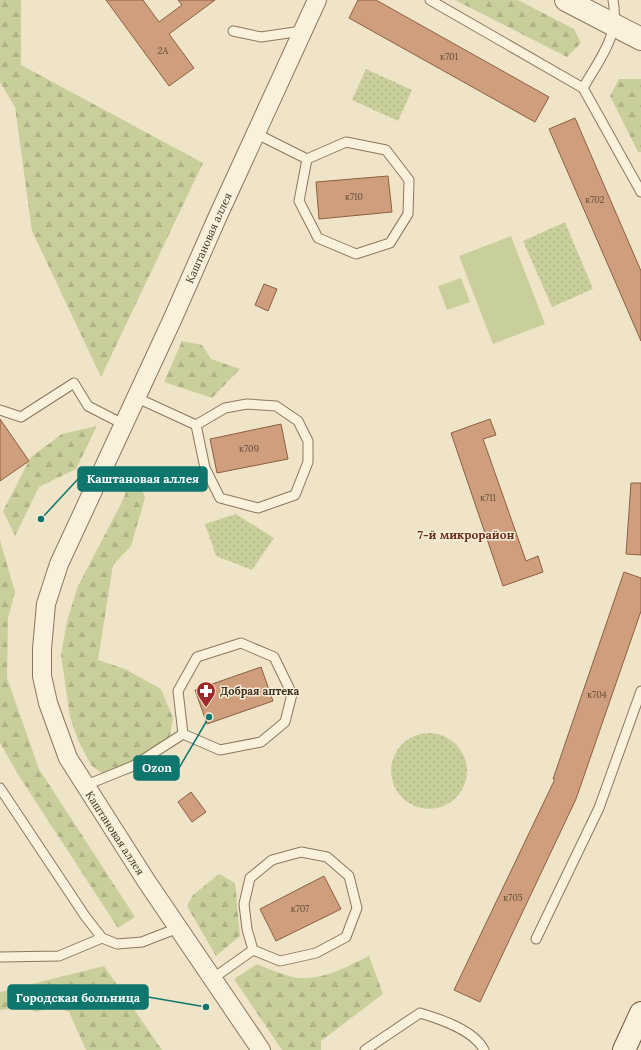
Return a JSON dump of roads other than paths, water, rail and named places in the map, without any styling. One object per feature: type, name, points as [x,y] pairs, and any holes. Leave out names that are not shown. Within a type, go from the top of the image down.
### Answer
[{"type":"street","name":"Каштановая аллея","points":[[261,1050],[212,980],[84,786],[68,758],[48,703],[42,676],[42,649],[46,604],[59,564],[135,397],[173,318],[255,133],[317,0]]},
{"type":"street","points":[[566,0],[641,39]]},
{"type":"street","points":[[624,1050],[641,1013]]},
{"type":"lane","points":[[430,0],[583,88],[641,192]]},
{"type":"lane","points":[[583,88],[610,42],[615,25],[613,0]]},
{"type":"lane","points":[[233,31],[260,37],[302,31]]},
{"type":"lane","points":[[255,133],[307,159]]},
{"type":"lane","points":[[346,142],[386,150],[409,180],[408,214],[390,243],[356,254],[318,238],[299,201],[307,159],[346,142]]},
{"type":"lane","points":[[0,410],[21,417],[74,383],[88,406],[123,424]]},
{"type":"lane","points":[[135,397],[196,425]]},
{"type":"lane","points":[[247,404],[276,406],[298,421],[308,441],[308,462],[295,495],[258,508],[220,498],[205,468],[196,425],[225,408],[247,404]]},
{"type":"lane","points":[[241,643],[274,657],[292,694],[285,722],[261,742],[220,750],[183,734],[178,691],[197,657],[241,643]]},
{"type":"lane","points":[[536,939],[599,808],[641,692]]},
{"type":"lane","points":[[84,786],[133,766],[183,734]]},
{"type":"lane","points":[[0,788],[85,916],[102,938],[117,944],[142,942],[178,928]]},
{"type":"lane","points":[[301,852],[327,857],[348,876],[357,908],[346,936],[316,953],[280,961],[253,950],[247,929],[244,904],[250,878],[272,860],[301,852]]},
{"type":"lane","points":[[0,957],[59,956],[102,938]]},
{"type":"lane","points":[[212,980],[253,950]]},
{"type":"lane","points":[[365,1050],[420,1013],[449,1022],[481,1043],[484,1050]]},
{"type":"place","name":"Каштановая аллея","points":[[41,519]]},
{"type":"place","name":"Добрая аптека","points":[[206,708]]},
{"type":"place","name":"Ozon","points":[[209,717]]},
{"type":"place","name":"Городская больница","points":[[206,1007]]},
{"type":"district","name":"7-й микрорайон","points":[[466,535]]}]
